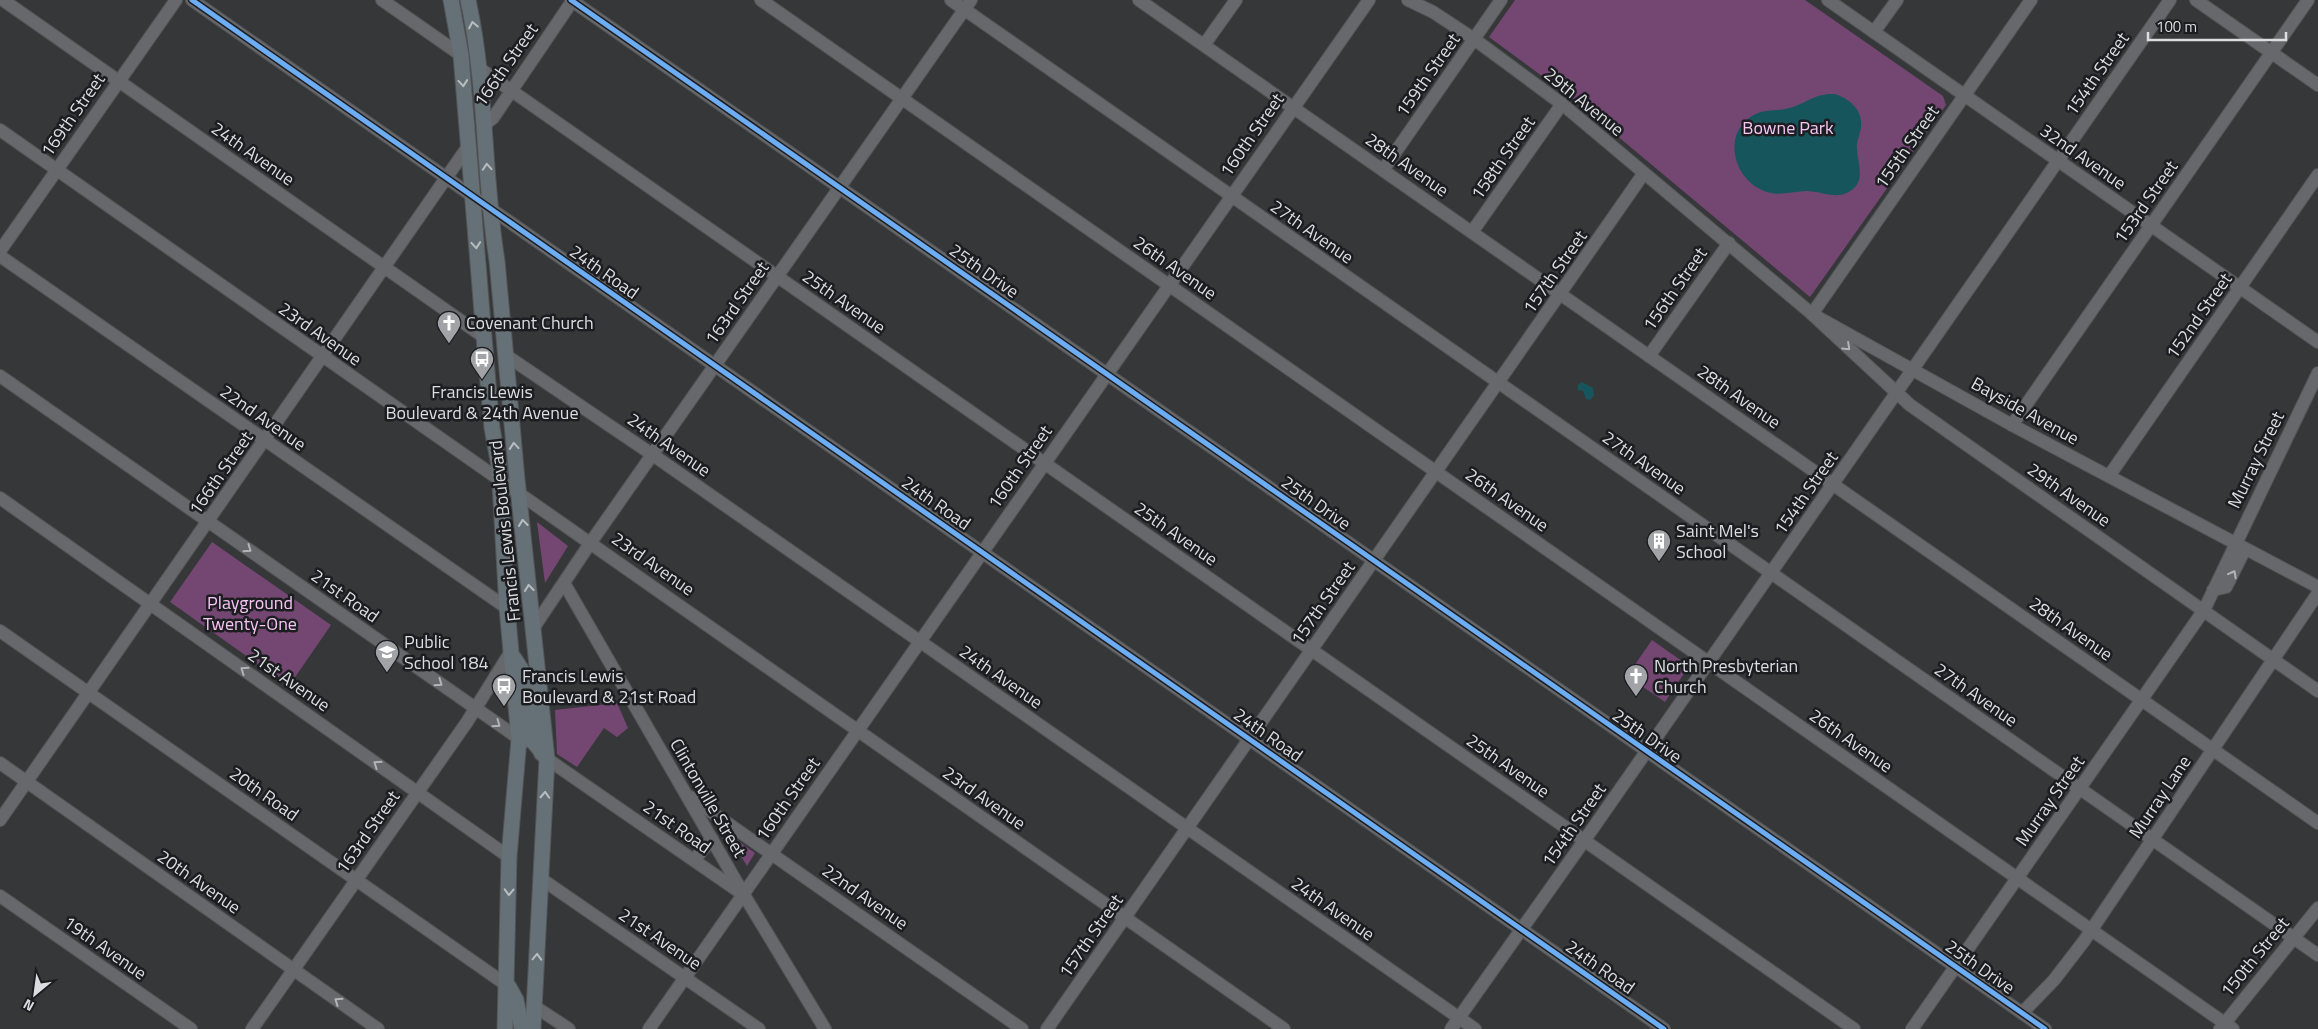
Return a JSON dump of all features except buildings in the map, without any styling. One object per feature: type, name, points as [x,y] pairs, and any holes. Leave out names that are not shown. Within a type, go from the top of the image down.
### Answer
[{"type":"main road","name":"Francis Lewis Boulevard","points":[[451,0],[461,55],[469,145],[471,196],[500,481],[510,653],[519,739],[509,857],[506,1029]]},
{"type":"main road","name":"Francis Lewis Boulevard","points":[[468,0],[479,68],[490,210],[507,356],[519,495],[547,759],[533,1029]]},
{"type":"main road","points":[[510,653],[521,668],[528,697],[532,740],[547,759]]},
{"type":"main road","points":[[508,986],[516,1000],[522,1029]]},
{"type":"street","name":"24th Avenue","points":[[3,0],[484,337]]},
{"type":"street","name":"169th Street","points":[[0,251],[176,0]]},
{"type":"street","name":"24th Road","points":[[192,0],[1664,1029]]},
{"type":"street","points":[[382,0],[461,55]]},
{"type":"street","name":"166th Street","points":[[484,125],[493,118],[572,0]]},
{"type":"street","name":"25th Drive","points":[[572,0],[2044,1029]]},
{"type":"street","name":"26th Avenue","points":[[761,0],[2017,878],[2226,1027]]},
{"type":"street","name":"27th Avenue","points":[[951,0],[967,5],[1231,196],[2318,955]]},
{"type":"street","name":"28th Avenue","points":[[1139,0],[2318,823]]},
{"type":"street","points":[[1204,45],[1236,0]]},
{"type":"street","name":"160th Street","points":[[649,1029],[1369,0]]},
{"type":"street","name":"29th Avenue","points":[[1408,0],[1433,12],[1474,39],[1562,104],[1728,243]]},
{"type":"street","name":"159th Street","points":[[1383,170],[1501,0]]},
{"type":"street","name":"32nd Avenue","points":[[1828,0],[2318,342]]},
{"type":"street","points":[[1874,32],[1897,0]]},
{"type":"street","name":"155th Street","points":[[1812,314],[2031,0]]},
{"type":"street","name":"154th Street","points":[[1451,1029],[1709,663],[2170,0]]},
{"type":"street","points":[[2196,0],[2318,85]]},
{"type":"street","name":"153rd Street","points":[[2012,425],[2308,0]]},
{"type":"street","name":"163rd Street","points":[[534,627],[591,542],[967,5]]},
{"type":"street","name":"25th Avenue","points":[[479,68],[1854,1029]]},
{"type":"street","name":"158th Street","points":[[1472,232],[1562,104]]},
{"type":"street","name":"23rd Avenue","points":[[0,130],[1284,1029]]},
{"type":"street","name":"166th Street","points":[[0,820],[469,145]]},
{"type":"street","name":"157th Street","points":[[1047,1029],[1644,173]]},
{"type":"street","name":"152nd Street","points":[[2109,476],[2318,175]]},
{"type":"street","name":"Bayside Avenue","points":[[1728,243],[1812,314],[2012,425],[2318,587]]},
{"type":"street","name":"156th Street","points":[[1649,356],[1728,243]]},
{"type":"street","name":"22nd Avenue","points":[[0,256],[507,608]]},
{"type":"street","name":"29th Avenue","points":[[1812,314],[1914,408],[2318,691]]},
{"type":"street","name":"24th Avenue","points":[[507,356],[653,455],[1475,1029]]},
{"type":"street","name":"Murray Street","points":[[1912,1029],[2204,610],[2213,590],[2226,588],[2240,547],[2318,373]]},
{"type":"street","name":"21st Road","points":[[0,376],[744,895]]},
{"type":"street","name":"21st Avenue","points":[[0,498],[509,857]]},
{"type":"street","name":"Clintonville Street","points":[[564,582],[744,895],[825,1029]]},
{"type":"street","name":"Murray Lane","points":[[2022,1013],[2054,980],[2091,930],[2318,594]]},
{"type":"street","name":"20th Road","points":[[0,631],[508,986]]},
{"type":"street","name":"163rd Street","points":[[252,1029],[417,792],[510,653]]},
{"type":"street","name":"20th Avenue","points":[[0,763],[378,1029]]},
{"type":"street","name":"22nd Avenue","points":[[687,795],[1022,1029]]},
{"type":"street","points":[[694,860],[712,839]]},
{"type":"street","name":"21st Avenue","points":[[540,878],[759,1029]]},
{"type":"street","name":"19th Avenue","points":[[0,896],[191,1029]]},
{"type":"street","name":"150th Street","points":[[2226,1027],[2318,908]]},
{"type":"street","points":[[534,1006],[569,1029]]},
{"type":"green space","name":"Bowne Park","points":[[1515,0],[1805,0],[1943,96],[1946,105],[1810,297],[1573,99],[1489,37]]},
{"type":"green space","points":[[537,522],[568,546],[545,583]]},
{"type":"green space","name":"Playground Twenty-One","points":[[212,542],[331,625],[289,686],[170,602]]},
{"type":"green space","points":[[1652,640],[1689,666],[1665,702],[1627,676]]},
{"type":"green space","points":[[617,703],[628,728],[617,737],[604,728],[577,767],[557,754],[555,710]]},
{"type":"green space","points":[[727,833],[755,853],[747,866]]},
{"type":"water","points":[[1835,94],[1850,102],[1860,115],[1861,127],[1857,146],[1860,174],[1857,184],[1853,189],[1842,195],[1811,191],[1776,194],[1764,191],[1749,181],[1737,163],[1735,153],[1737,132],[1743,123],[1761,112],[1789,108],[1822,95]]},
{"type":"water","points":[[1582,382],[1593,388],[1594,395],[1591,400],[1586,399],[1583,391],[1578,390],[1578,385]]},
{"type":"cycle path","points":[[192,0],[1664,1029]]},
{"type":"cycle path","points":[[571,0],[2045,1029]]},
{"type":"place","name":"Covenant Church","points":[[449,344]]},
{"type":"place","name":"Francis Lewis Boulevard & 24th Avenue","points":[[482,380]]},
{"type":"place","name":"Saint Mel's School","points":[[1659,562]]},
{"type":"place","name":"Public School 184","points":[[387,673]]},
{"type":"place","name":"North Presbyterian Church","points":[[1636,697]]},
{"type":"place","name":"Francis Lewis Boulevard & 21st Road","points":[[504,707]]}]
